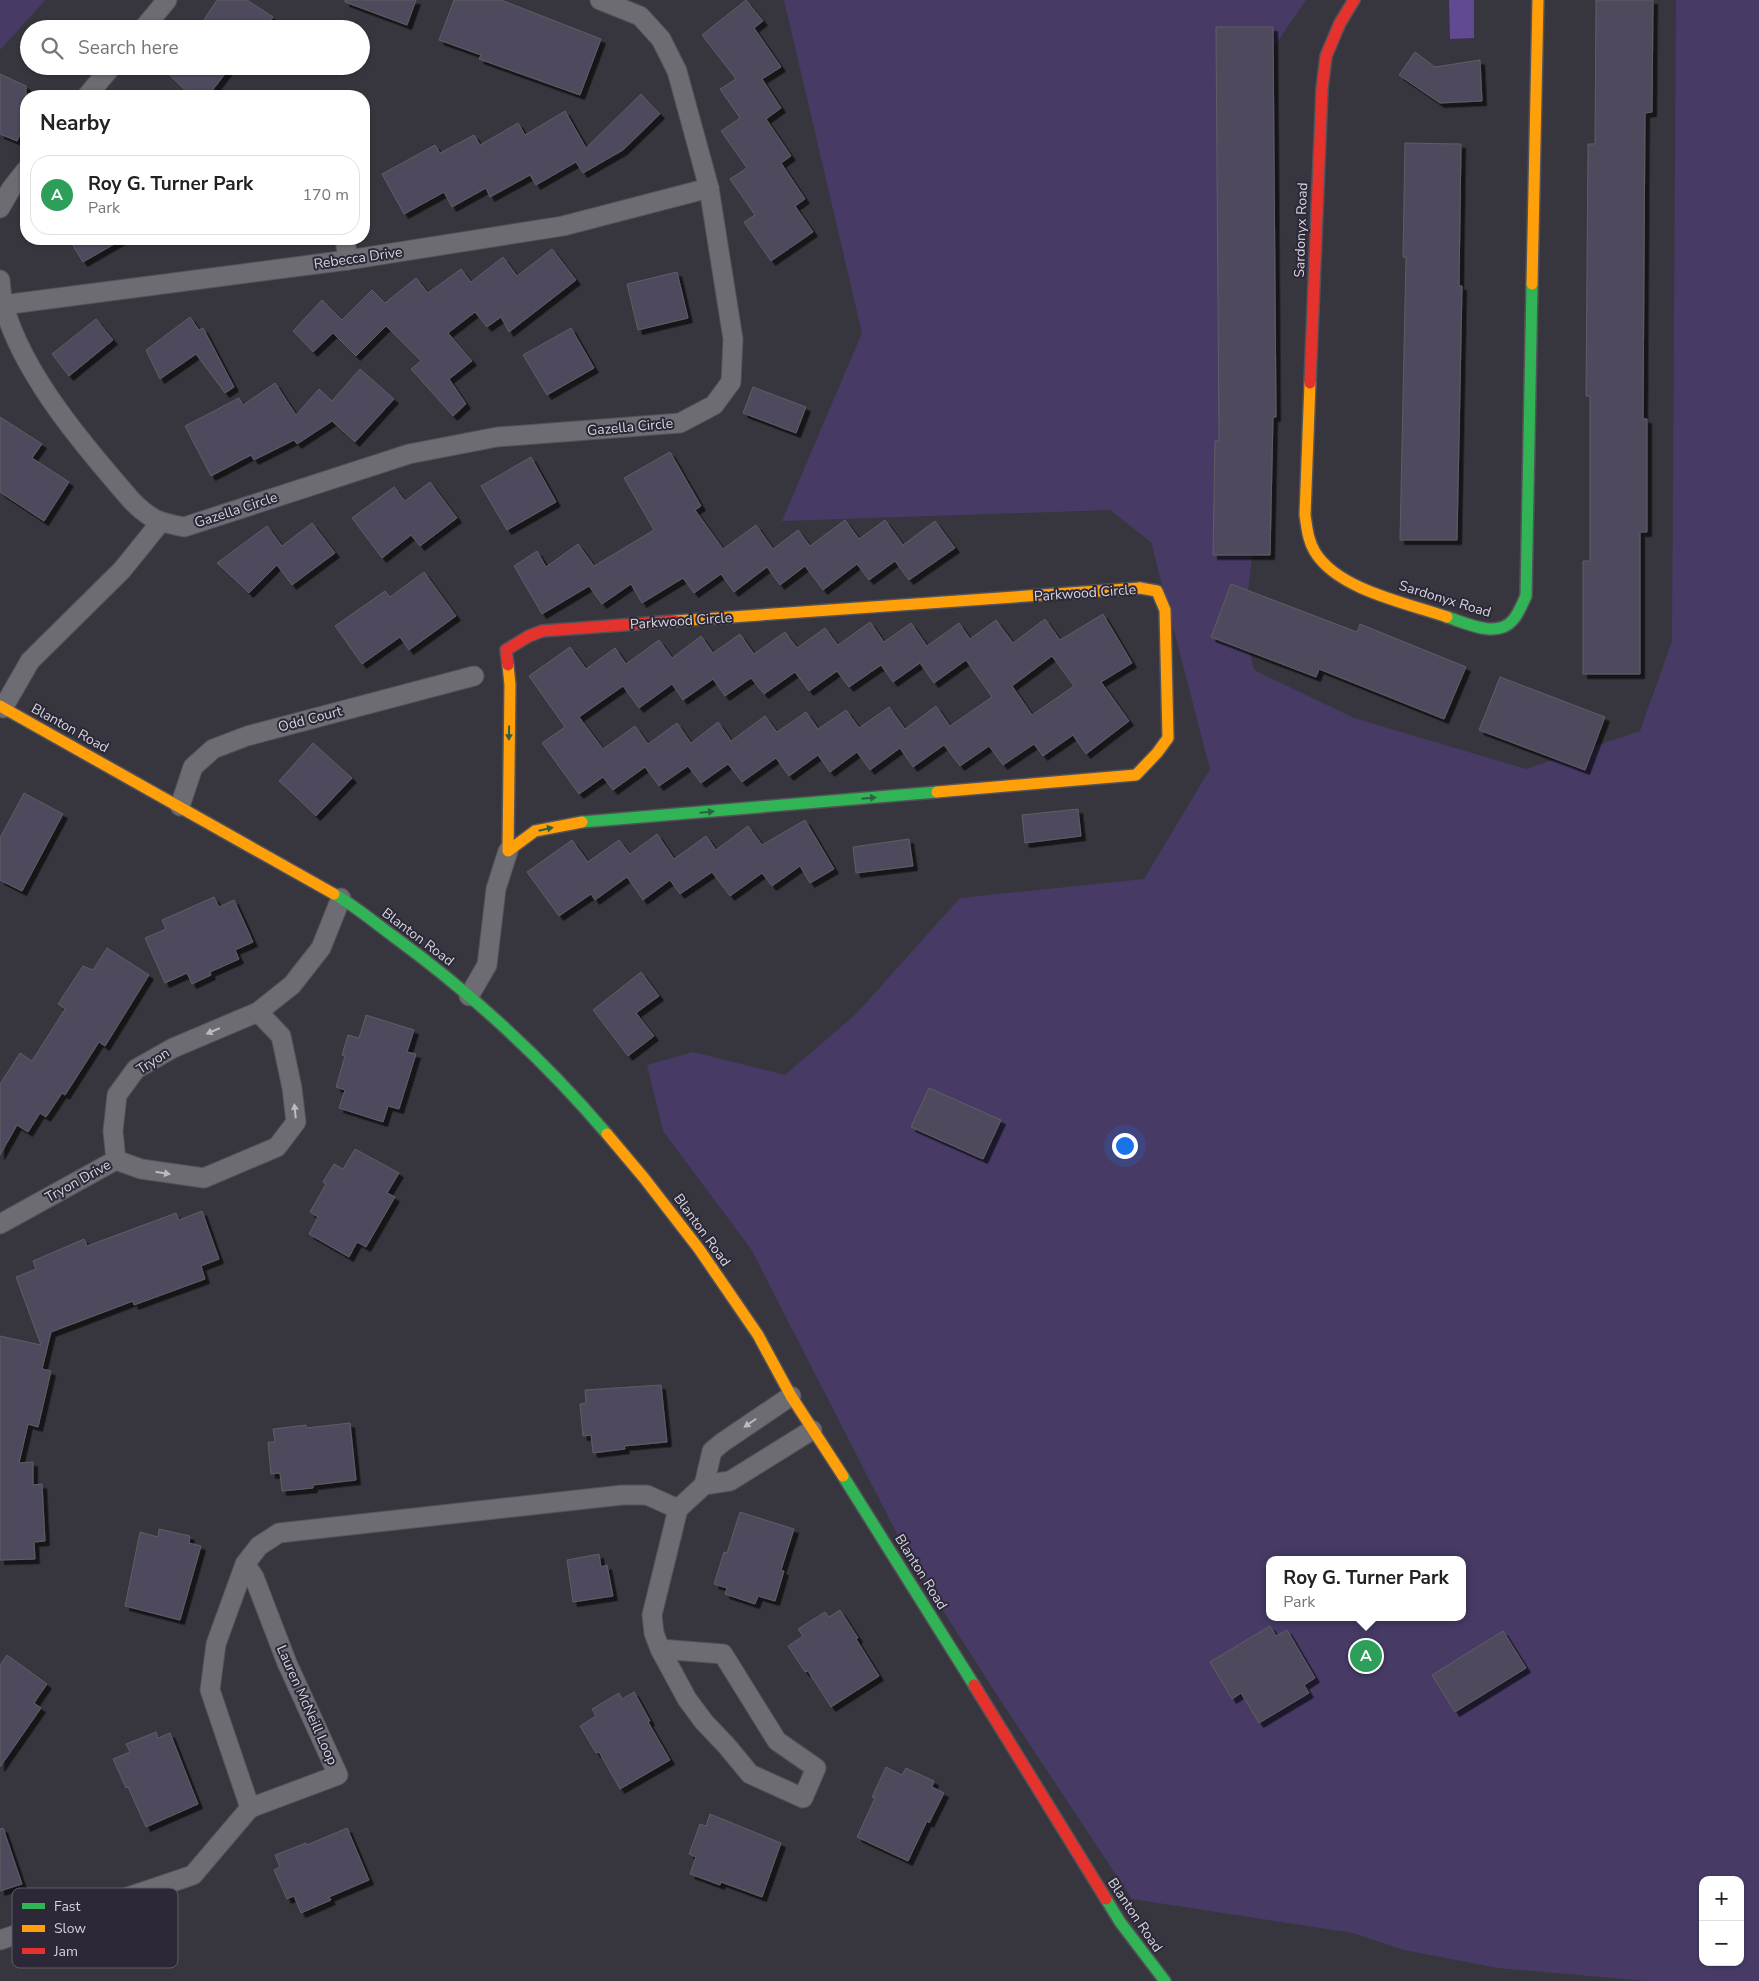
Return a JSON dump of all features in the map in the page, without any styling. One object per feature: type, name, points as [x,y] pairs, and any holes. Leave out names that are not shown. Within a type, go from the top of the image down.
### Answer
[{"type":"street","points":[[150,20],[167,0]]},
{"type":"street","name":"Gazella Circle","points":[[0,280],[3,305],[12,332],[45,392],[132,501],[143,512],[160,523],[184,527],[409,454],[498,437],[680,423],[714,405],[731,382],[733,339],[709,188],[677,71],[661,39],[640,16],[600,0]]},
{"type":"street","name":"Sardonyx Road","points":[[1354,0],[1340,23],[1326,56],[1322,89],[1305,515],[1308,535],[1316,553],[1329,568],[1346,580],[1483,629],[1502,629],[1512,623],[1526,596],[1538,0]]},
{"type":"street","points":[[93,90],[105,75]]},
{"type":"street","points":[[0,208],[20,178]]},
{"type":"street","name":"Rebecca Drive","points":[[3,305],[348,260],[563,226],[709,188]]},
{"type":"street","points":[[346,245],[348,260]]},
{"type":"street","points":[[1,707],[30,660],[122,570],[160,523]]},
{"type":"street","name":"Parkwood Circle","points":[[469,996],[487,966],[496,889],[508,851],[510,685],[506,650],[528,635],[546,629],[569,629],[1140,588],[1157,591],[1165,610],[1168,738],[1136,775],[569,824],[535,831],[508,851]]},
{"type":"street","name":"Odd Court","points":[[180,806],[193,766],[213,749],[247,736],[474,676]]},
{"type":"street","name":"Blanton Road","points":[[1,707],[341,898],[423,958],[469,996],[524,1046],[566,1089],[644,1178],[699,1249],[758,1335],[791,1396],[919,1596],[1120,1922],[1165,1981]]},
{"type":"street","points":[[258,1012],[292,985],[321,948],[341,898]]},
{"type":"street","name":"Tryon","points":[[116,1160],[113,1131],[117,1095],[136,1069],[173,1048],[258,1012]]},
{"type":"street","name":"Tryon Drive","points":[[0,1224],[116,1160],[141,1170],[204,1178],[277,1147],[296,1122],[292,1088],[281,1036],[258,1012]]},
{"type":"street","points":[[704,1485],[712,1451],[791,1396]]},
{"type":"street","points":[[660,1649],[723,1654],[777,1741],[816,1768],[803,1798],[750,1774],[704,1722],[687,1699],[660,1649],[654,1633],[652,1615],[678,1509],[704,1485],[730,1480],[812,1430]]},
{"type":"street","points":[[154,1888],[193,1875],[250,1808],[210,1690],[216,1644],[245,1564],[259,1546],[279,1533],[622,1495],[647,1495],[678,1509]]},
{"type":"street","name":"Lauren McNeill Loop","points":[[245,1564],[254,1577],[288,1663],[338,1775],[250,1808]]},
{"type":"street","points":[[0,1940],[12,1936]]},
{"type":"shaded area","points":[[0,0],[45,0],[27,20],[20,20],[20,28],[0,50]]},
{"type":"shaded area","points":[[784,0],[1306,0],[1249,83],[1259,497],[1244,626],[1254,670],[1354,718],[1526,769],[1640,731],[1672,641],[1676,0],[1759,0],[1759,1981],[1647,1981],[1498,1968],[1404,1950],[1353,1933],[1132,1899],[910,1559],[751,1249],[663,1131],[647,1065],[693,1052],[785,1075],[856,1014],[960,898],[1144,879],[1210,769],[1151,542],[1110,510],[782,521],[862,333]]},
{"type":"shaded area","points":[[1449,0],[1474,0],[1474,38],[1450,39]]},
{"type":"building","points":[[217,0],[247,0],[273,17],[271,20],[204,20]]},
{"type":"building","points":[[345,0],[416,0],[407,25],[345,2]]},
{"type":"building","points":[[454,0],[501,0],[601,39],[580,95],[479,59],[481,55],[439,40]]},
{"type":"building","points":[[746,0],[763,21],[754,28],[781,67],[762,79],[781,108],[766,119],[791,156],[781,163],[805,199],[795,206],[813,232],[771,261],[744,222],[755,215],[730,179],[747,168],[721,131],[740,118],[720,89],[736,79],[702,35]]},
{"type":"building","points":[[1596,0],[1653,0],[1652,112],[1645,113],[1643,419],[1647,419],[1647,532],[1640,532],[1640,674],[1583,674],[1583,561],[1590,561],[1590,396],[1586,396],[1588,144],[1595,144]]},
{"type":"building","points":[[1216,27],[1273,27],[1276,417],[1273,417],[1270,555],[1213,555],[1215,441],[1219,441]]},
{"type":"building","points":[[1415,52],[1435,67],[1480,60],[1482,101],[1440,103],[1399,75]]},
{"type":"building","points":[[0,74],[26,86],[26,90],[20,90],[20,134],[17,141],[0,134]]},
{"type":"building","points":[[169,75],[224,75],[213,90],[185,90]]},
{"type":"building","points":[[641,94],[660,114],[623,150],[583,173],[576,162],[536,185],[530,175],[490,197],[486,188],[452,207],[444,192],[404,214],[382,174],[435,145],[440,153],[474,135],[480,145],[518,123],[525,135],[565,111],[586,148]]},
{"type":"building","points":[[1405,143],[1461,144],[1459,286],[1462,286],[1457,540],[1400,540],[1406,257],[1403,257]]},
{"type":"building","points":[[73,245],[113,245],[83,262]]},
{"type":"building","points":[[552,249],[576,280],[509,332],[501,317],[487,327],[475,312],[448,333],[472,361],[449,379],[466,404],[453,416],[411,369],[421,361],[386,326],[356,356],[333,333],[313,352],[293,331],[322,300],[342,320],[372,290],[385,303],[416,278],[428,293],[461,269],[471,282],[503,257],[517,276]]},
{"type":"building","points":[[677,272],[688,318],[638,330],[627,284]]},
{"type":"building","points":[[190,317],[199,330],[203,328],[234,387],[225,393],[196,354],[160,379],[146,350]]},
{"type":"building","points":[[96,319],[113,340],[69,376],[52,354]]},
{"type":"building","points":[[571,328],[594,368],[547,395],[523,355]]},
{"type":"building","points":[[360,369],[394,399],[355,442],[332,421],[297,444],[294,440],[254,460],[251,455],[211,476],[185,426],[239,398],[243,405],[275,383],[296,415],[319,389],[332,401]]},
{"type":"building","points":[[753,387],[806,407],[796,433],[743,413]]},
{"type":"building","points":[[0,417],[42,444],[32,458],[69,482],[44,521],[0,492]]},
{"type":"building","points":[[670,452],[701,506],[695,510],[723,549],[756,525],[773,549],[798,530],[810,546],[845,520],[859,539],[885,520],[903,545],[935,521],[955,548],[909,580],[895,561],[869,580],[857,564],[823,590],[805,566],[780,585],[767,567],[734,592],[721,574],[694,593],[683,578],[642,603],[631,584],[602,604],[589,586],[542,614],[514,566],[537,551],[546,567],[578,544],[594,566],[654,530],[624,478]]},
{"type":"building","points":[[531,457],[556,502],[507,530],[481,486]]},
{"type":"building","points":[[430,482],[457,518],[420,546],[411,535],[382,558],[352,518],[394,487],[405,501]]},
{"type":"building","points":[[312,523],[335,553],[292,585],[277,565],[249,593],[217,563],[267,526],[282,546]]},
{"type":"building","points":[[424,572],[456,616],[409,650],[400,637],[362,664],[335,626],[385,591],[390,597]]},
{"type":"building","points":[[1231,584],[1357,632],[1360,624],[1466,667],[1444,719],[1319,669],[1316,677],[1211,637]]},
{"type":"building","points":[[1103,614],[1132,663],[1101,682],[1129,721],[1086,754],[1073,735],[1043,756],[1034,744],[1003,765],[989,746],[960,766],[944,745],[913,767],[900,748],[870,770],[857,752],[830,772],[818,755],[789,776],[776,758],[742,782],[728,764],[701,783],[688,766],[659,786],[645,767],[613,790],[603,777],[579,794],[542,743],[565,727],[529,676],[570,647],[586,669],[615,648],[626,664],[659,640],[672,658],[701,636],[713,653],[740,634],[754,654],[785,632],[797,648],[825,628],[838,645],[870,622],[884,642],[911,623],[927,646],[959,623],[970,639],[996,620],[1013,643],[1045,619],[1060,640]],"holes":[[[1052,656],[1074,686],[1032,715],[1012,686]],[[966,660],[992,697],[950,726],[936,706],[905,729],[889,707],[859,728],[846,710],[818,729],[806,712],[777,732],[765,716],[731,741],[718,722],[691,743],[677,723],[648,744],[635,726],[603,749],[579,717],[623,686],[639,708],[672,684],[683,700],[713,679],[725,696],[751,678],[764,694],[795,672],[809,691],[837,671],[849,687],[881,665],[893,682],[920,663],[934,683]]]},
{"type":"building","points":[[1500,677],[1605,717],[1585,770],[1479,730]]},
{"type":"building","points":[[313,743],[352,778],[316,816],[279,781]]},
{"type":"building","points":[[24,793],[63,814],[22,891],[0,880],[0,838]]},
{"type":"building","points":[[1078,809],[1081,836],[1025,843],[1022,815]]},
{"type":"building","points":[[805,820],[834,869],[810,883],[800,866],[772,886],[762,873],[730,896],[712,872],[680,894],[670,880],[643,900],[627,877],[595,900],[591,894],[559,916],[527,872],[572,840],[588,862],[619,840],[630,854],[657,834],[674,859],[706,836],[716,850],[748,826],[762,845]]},
{"type":"building","points":[[909,839],[913,866],[856,873],[853,847]]},
{"type":"building","points":[[214,897],[219,907],[234,900],[253,942],[235,950],[239,959],[210,972],[211,975],[192,984],[187,973],[165,983],[145,938],[166,929],[162,920]]},
{"type":"building","points":[[107,948],[149,975],[105,1046],[99,1042],[65,1095],[62,1093],[46,1117],[40,1113],[28,1132],[17,1125],[0,1155],[0,1084],[20,1053],[32,1061],[65,1009],[58,1004],[83,966],[93,970]]},
{"type":"building","points":[[641,972],[659,996],[636,1013],[654,1036],[628,1056],[593,1010]]},
{"type":"building","points":[[366,1015],[414,1030],[407,1052],[416,1054],[399,1109],[388,1106],[383,1122],[339,1108],[345,1090],[336,1087],[345,1056],[342,1055],[348,1035],[359,1038]]},
{"type":"building","points":[[929,1088],[1001,1120],[983,1159],[911,1127]]},
{"type":"building","points":[[355,1149],[399,1173],[387,1193],[395,1197],[366,1247],[357,1242],[349,1257],[309,1234],[318,1217],[310,1212],[326,1184],[323,1182],[334,1164],[343,1169]]},
{"type":"building","points":[[202,1211],[219,1259],[201,1266],[205,1279],[134,1305],[133,1301],[51,1332],[42,1369],[51,1371],[38,1427],[28,1424],[19,1463],[33,1462],[33,1485],[42,1484],[45,1541],[34,1542],[35,1559],[0,1560],[0,1336],[41,1345],[16,1277],[36,1269],[33,1261],[84,1239],[87,1246],[176,1213],[179,1220]]},
{"type":"building","points":[[661,1385],[667,1442],[624,1446],[625,1449],[593,1453],[591,1435],[583,1436],[580,1404],[586,1403],[585,1390]]},
{"type":"building","points":[[350,1423],[356,1480],[313,1485],[313,1488],[282,1491],[280,1473],[271,1474],[268,1442],[275,1442],[273,1429],[306,1425],[306,1428]]},
{"type":"building","points":[[740,1512],[794,1529],[781,1570],[784,1571],[775,1601],[758,1596],[755,1604],[725,1594],[727,1588],[714,1584],[724,1552],[727,1553]]},
{"type":"building","points":[[159,1529],[190,1536],[189,1543],[201,1546],[180,1620],[125,1606],[140,1532],[158,1537]]},
{"type":"building","points":[[599,1554],[601,1567],[607,1565],[613,1596],[573,1602],[567,1560]]},
{"type":"building","points":[[840,1610],[879,1676],[831,1707],[808,1671],[805,1672],[788,1646],[803,1636],[798,1629],[825,1612],[829,1617]]},
{"type":"building","points":[[1270,1626],[1276,1636],[1287,1630],[1315,1678],[1304,1685],[1309,1693],[1259,1723],[1241,1693],[1232,1699],[1210,1662]]},
{"type":"building","points":[[1503,1631],[1526,1668],[1455,1712],[1432,1675]]},
{"type":"building","points":[[7,1655],[47,1684],[34,1703],[41,1708],[0,1767],[0,1665]]},
{"type":"building","points":[[634,1692],[650,1721],[648,1722],[670,1760],[620,1789],[599,1752],[596,1753],[580,1726],[596,1716],[592,1709],[619,1693],[622,1699]]},
{"type":"building","points":[[156,1732],[158,1738],[170,1733],[198,1804],[146,1827],[113,1759],[130,1752],[126,1744]]},
{"type":"building","points":[[886,1767],[902,1775],[906,1768],[934,1781],[932,1787],[944,1793],[929,1823],[927,1821],[908,1861],[857,1837],[875,1798],[872,1797]]},
{"type":"building","points":[[710,1814],[781,1843],[762,1897],[721,1882],[720,1885],[690,1874],[696,1857],[689,1854],[700,1824],[706,1826]]},
{"type":"building","points":[[3,1828],[22,1884],[0,1891],[0,1829]]},
{"type":"building","points":[[347,1828],[369,1880],[329,1897],[331,1900],[301,1913],[294,1896],[287,1899],[274,1870],[280,1867],[275,1855],[306,1843],[307,1845]]},
{"type":"traffic: fast","points":[[1447,617],[1481,628],[1499,628],[1506,626],[1513,620],[1526,596],[1532,284]]},
{"type":"traffic: fast","points":[[582,822],[937,792]]},
{"type":"traffic: fast","points":[[334,894],[422,958],[478,1004],[558,1080],[607,1134]]},
{"type":"traffic: fast","points":[[843,1476],[974,1685]]},
{"type":"traffic: fast","points":[[1106,1899],[1120,1922],[1165,1981]]},
{"type":"traffic: slow","points":[[1532,284],[1538,0]]},
{"type":"traffic: slow","points":[[1310,383],[1305,515],[1309,539],[1315,552],[1326,565],[1356,586],[1447,617]]},
{"type":"traffic: slow","points":[[937,792],[1136,775],[1168,738],[1165,610],[1157,591],[1140,588]]},
{"type":"traffic: slow","points":[[675,621],[1140,588]]},
{"type":"traffic: slow","points":[[508,665],[510,685],[508,851],[535,831],[582,822]]},
{"type":"traffic: slow","points":[[0,706],[334,894]]},
{"type":"traffic: slow","points":[[607,1134],[699,1249],[758,1335],[791,1396],[843,1476]]},
{"type":"traffic: jam","points":[[1310,383],[1322,89],[1326,56],[1340,23],[1354,0]]},
{"type":"traffic: jam","points":[[508,665],[506,650],[529,636],[542,631],[675,621]]},
{"type":"traffic: jam","points":[[974,1685],[1106,1899]]},
{"type":"place","name":"Roy G. Turner Park","points":[[1366,1656]]}]
